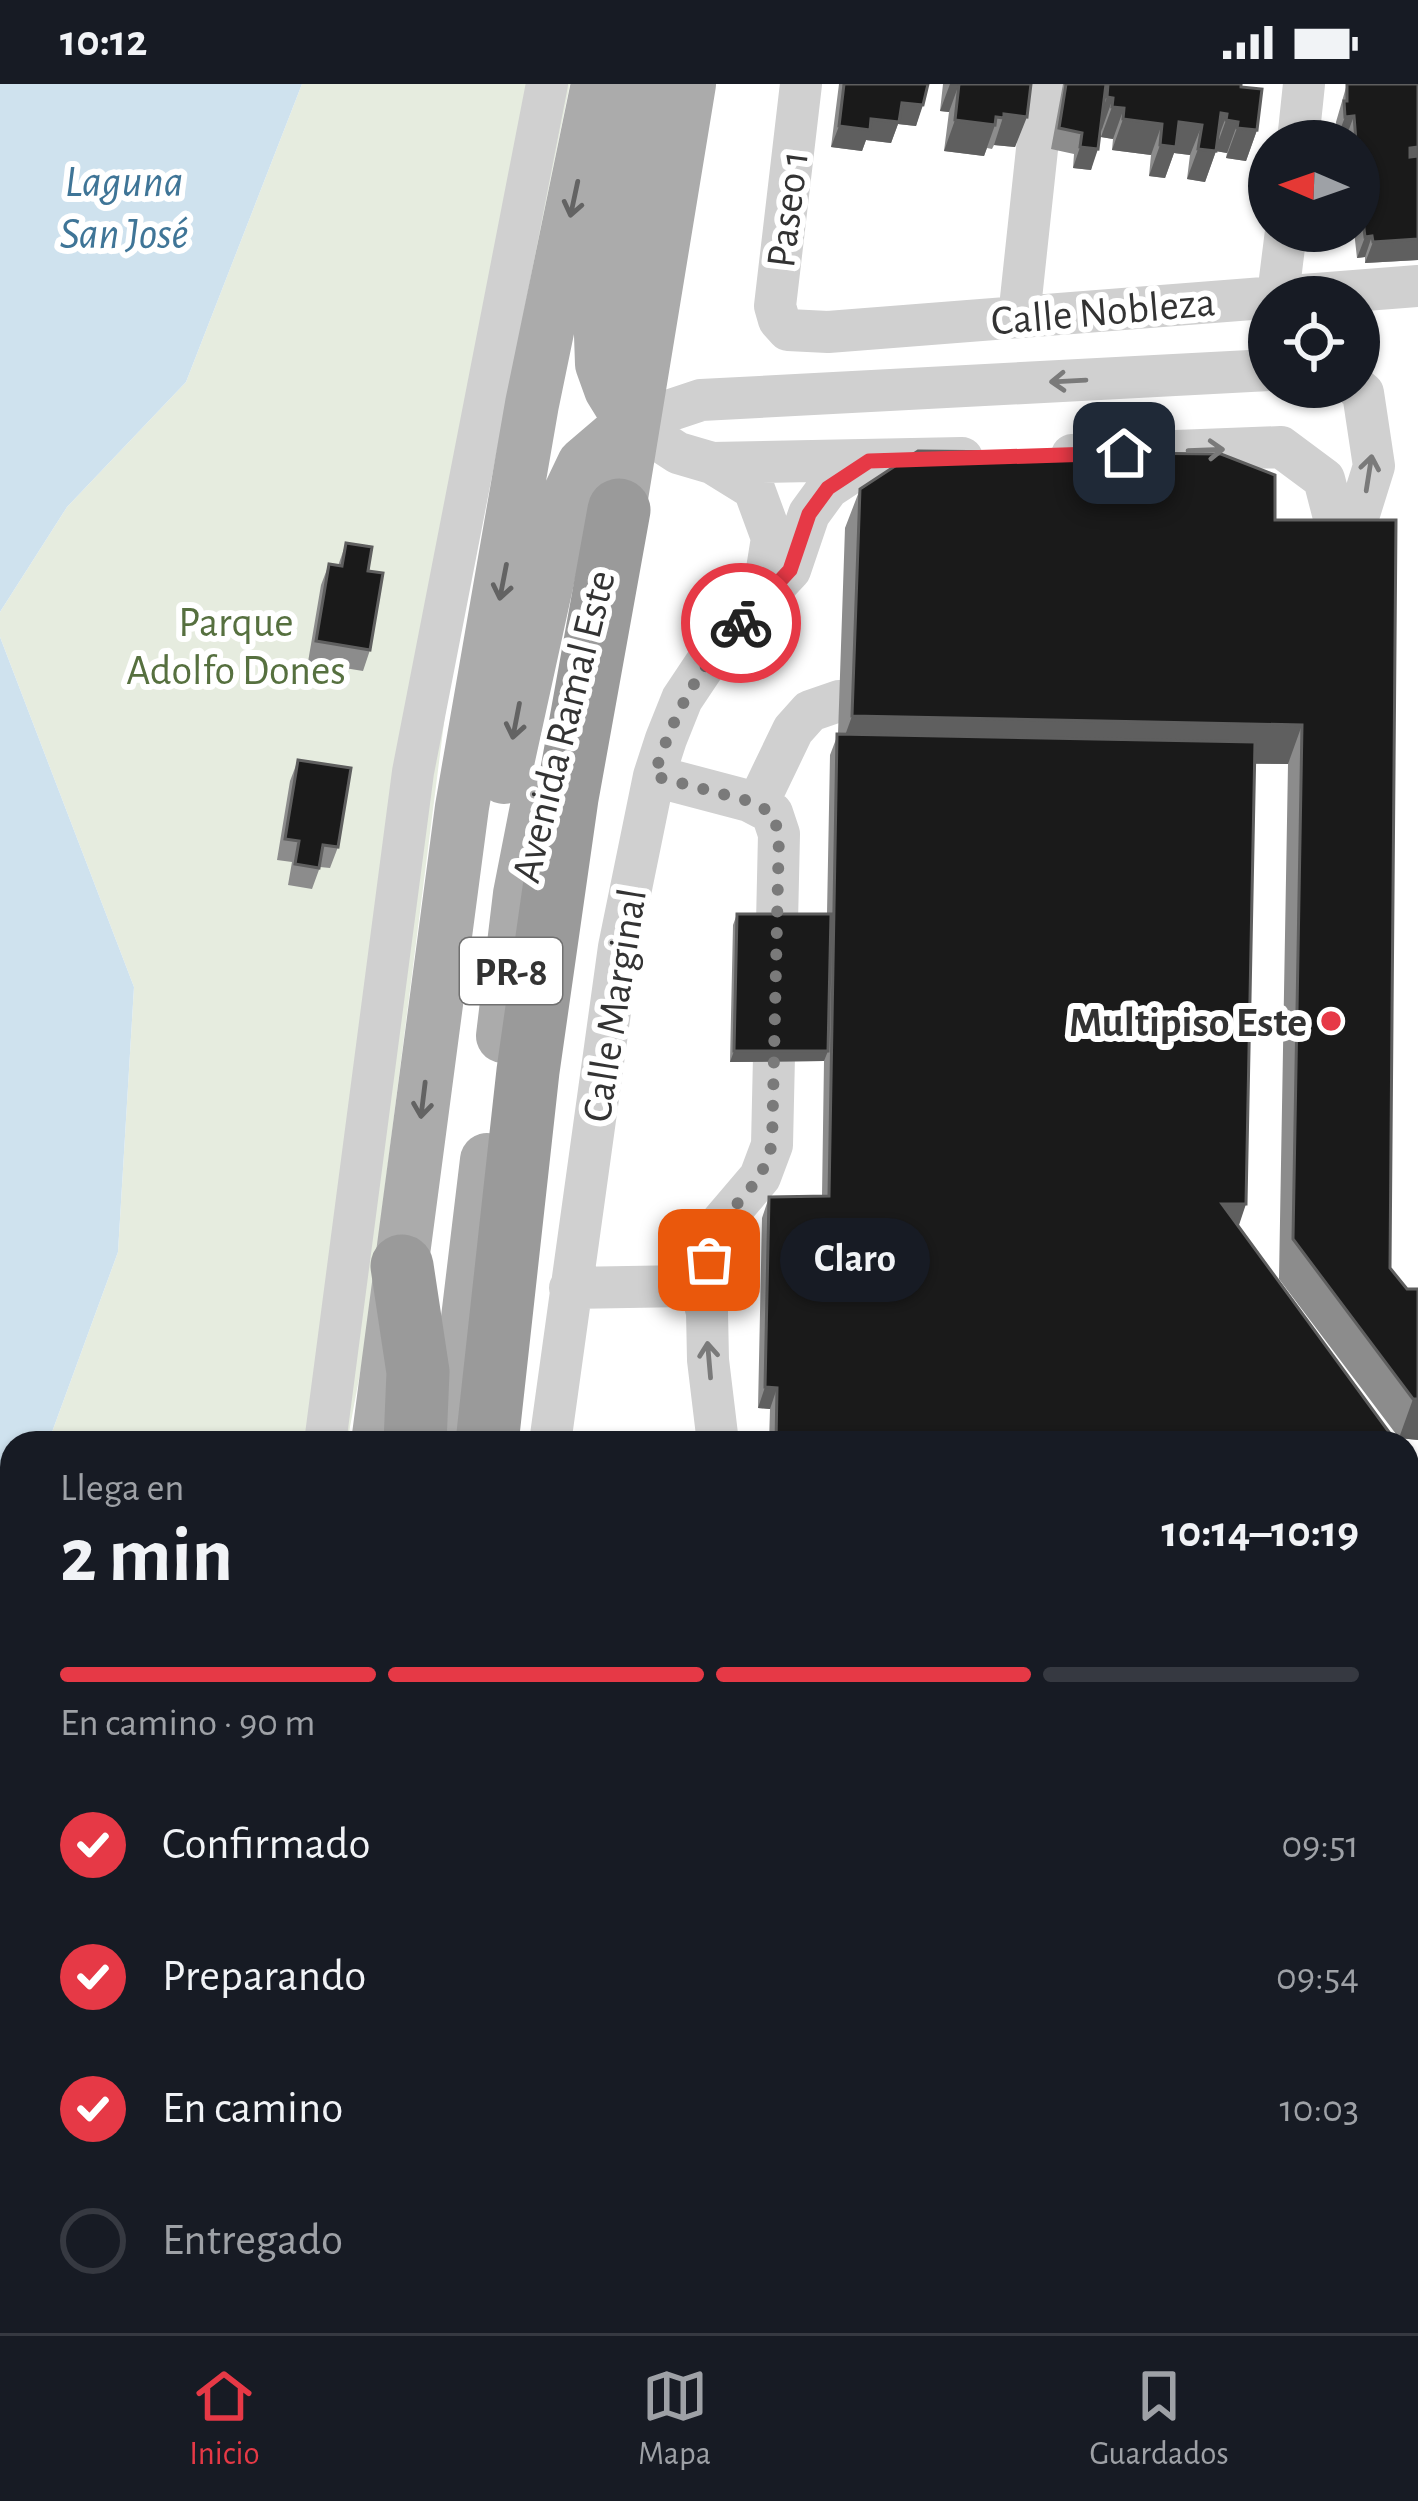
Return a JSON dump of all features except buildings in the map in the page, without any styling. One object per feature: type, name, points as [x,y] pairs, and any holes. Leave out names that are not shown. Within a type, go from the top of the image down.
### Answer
[{"type":"highway","points":[[488,1431],[528,1071],[567,798],[619,510]]},
{"type":"highway","points":[[402,1266],[418,1372],[416,1431]]},
{"type":"main road","name":"Avenida Ramal Este","points":[[380,1431],[462,807],[532,404],[598,84]]},
{"type":"main road","points":[[437,983],[490,851],[563,508],[584,464],[632,423],[610,389],[602,364],[601,335],[643,84]]},
{"type":"main road","name":"Avenida Ramal Este","points":[[454,1431],[520,894],[548,754],[619,510],[689,84]]},
{"type":"street","points":[[327,1431],[413,772],[548,84]]},
{"type":"street","name":"Paseo 1","points":[[788,330],[775,306],[801,84]]},
{"type":"street","points":[[1018,317],[1044,84]]},
{"type":"street","points":[[1300,120],[1304,84]]},
{"type":"street","name":"Calle Nobleza","points":[[1380,288],[1418,286]]},
{"type":"street","name":"Calle Nobleza","points":[[788,330],[828,332],[1248,298]]},
{"type":"street","points":[[632,423],[701,400],[1248,371]]},
{"type":"street","points":[[619,510],[664,472],[712,463],[869,461],[949,475],[1018,456],[1282,447],[1324,478],[1345,560],[1374,466],[1366,408]]},
{"type":"street","points":[[632,423],[678,452],[712,463],[754,489],[772,538],[762,601]]},
{"type":"street","name":"Calle Marginal","points":[[552,1431],[620,947],[654,776],[682,699],[714,651],[790,570],[809,514],[828,488],[869,461]]},
{"type":"street","points":[[757,806],[793,730],[810,711],[839,701]]},
{"type":"street","points":[[570,1288],[686,1286],[697,1279],[709,1260],[720,1224],[760,1177],[772,1145],[779,834],[772,813],[757,806],[654,776]]},
{"type":"street","points":[[697,1279],[707,1312],[717,1431]]},
{"type":"green space","name":"Parque Adolfo Dones","points":[[302,84],[570,84],[451,668],[364,1352],[349,1431],[52,1431],[118,1252],[134,987],[0,637],[0,612],[67,507],[186,382]]},
{"type":"water","name":"Laguna San José","points":[[0,84],[302,84],[186,382],[67,507],[0,612]]},
{"type":"water","points":[[0,637],[134,987],[118,1252],[52,1431],[0,1431]]},
{"type":"way so far","points":[[709,1260],[720,1224],[760,1177],[772,1145],[779,834],[772,813],[749,801],[654,776],[682,699],[714,651],[741,623]]},
{"type":"place","name":"Multipiso Este","points":[[1331,1021]]},
{"type":"place","name":"Claro","points":[[709,1260]]},
{"type":"route","points":[[741,623],[790,570],[809,514],[828,488],[869,461],[1124,453]]}]
